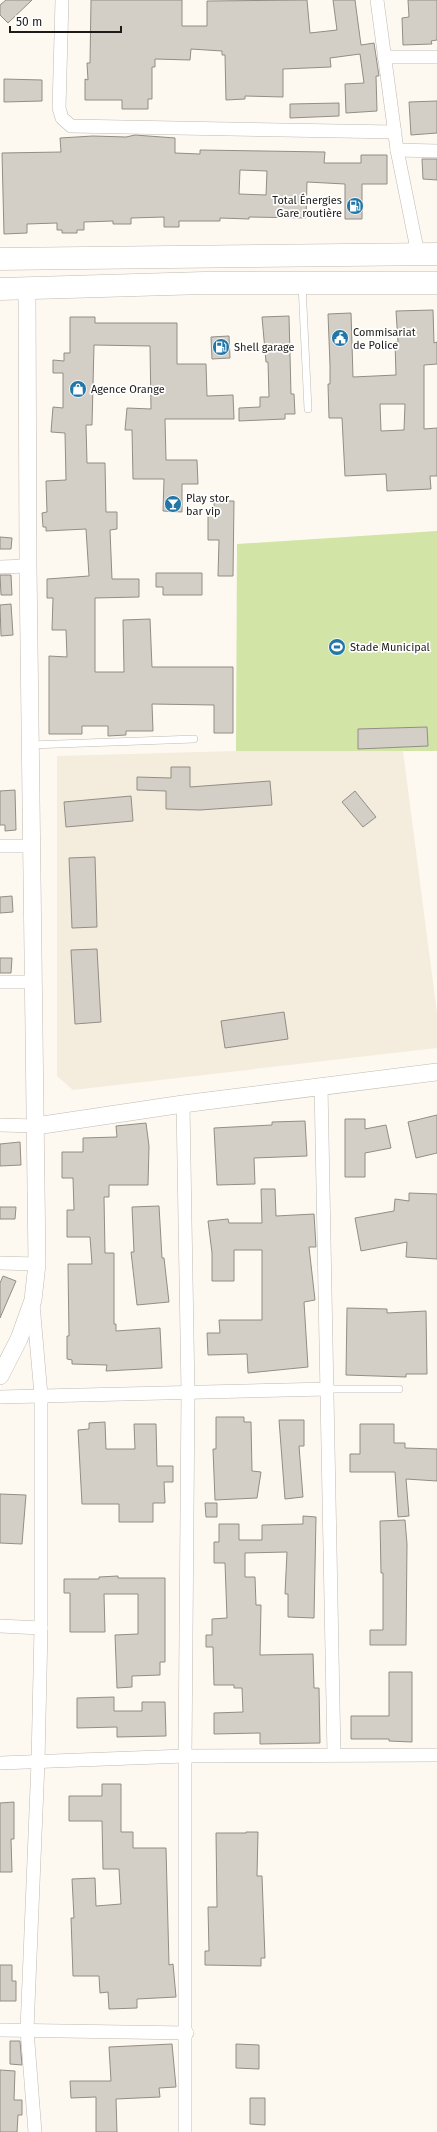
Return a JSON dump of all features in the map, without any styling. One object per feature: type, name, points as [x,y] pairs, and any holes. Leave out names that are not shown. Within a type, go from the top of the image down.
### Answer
[{"type":"highway","points":[[0,259],[427,254]]},
{"type":"highway","points":[[355,255],[357,283]]},
{"type":"highway","points":[[0,289],[204,283],[437,283]]},
{"type":"street","points":[[62,0],[59,108],[62,118],[70,126],[394,132]]},
{"type":"street","points":[[377,0],[397,150],[427,254]]},
{"type":"street","points":[[384,58],[437,57]]},
{"type":"street","points":[[397,150],[437,151]]},
{"type":"street","points":[[27,289],[28,566],[37,1264],[33,1300],[41,1395],[41,1628],[38,1762],[27,2030],[34,2132]]},
{"type":"street","points":[[0,567],[28,566]]},
{"type":"street","points":[[0,846],[32,846]]},
{"type":"street","points":[[0,982],[34,982]]},
{"type":"street","points":[[0,1124],[36,1126],[183,1104],[437,1072]]},
{"type":"street","points":[[321,1086],[334,1756]]},
{"type":"street","points":[[183,1104],[188,1393],[185,1756],[187,2033],[186,2132]]},
{"type":"street","points":[[0,1263],[37,1264]]},
{"type":"street","points":[[0,1376],[19,1339],[33,1300]]},
{"type":"street","points":[[0,1397],[328,1389]]},
{"type":"street","points":[[0,1626],[41,1628]]},
{"type":"street","points":[[0,1763],[185,1756],[437,1755]]},
{"type":"street","points":[[0,2030],[187,2033]]},
{"type":"lane","points":[[302,283],[308,409]]},
{"type":"lane","points":[[30,746],[194,739]]},
{"type":"lane","points":[[328,1389],[399,1389]]},
{"type":"shaded area","points":[[236,751],[403,751],[437,1013],[437,1048],[73,1090],[57,1076],[57,756]]},
{"type":"green space","name":"Stade Municipal","points":[[437,531],[437,751],[236,751],[237,544]]},
{"type":"building","points":[[6,0],[32,0],[8,23],[0,15],[0,5]]},
{"type":"building","points":[[91,0],[182,0],[182,26],[207,26],[207,1],[307,0],[310,33],[337,30],[333,0],[355,0],[361,45],[374,43],[379,76],[376,76],[377,111],[346,113],[345,84],[364,83],[360,54],[330,58],[331,67],[283,69],[283,97],[245,96],[245,99],[226,100],[225,55],[222,55],[222,51],[191,49],[190,60],[155,59],[155,67],[152,67],[152,99],[148,99],[148,109],[122,109],[122,100],[85,100],[85,79],[88,80],[87,63],[90,63]]},
{"type":"building","points":[[408,0],[437,0],[437,40],[431,41],[432,44],[403,45],[402,18],[409,17]]},
{"type":"building","points":[[4,79],[42,80],[42,101],[4,102]]},
{"type":"building","points":[[437,101],[437,133],[411,135],[409,102]]},
{"type":"building","points":[[339,103],[339,116],[290,118],[290,104]]},
{"type":"building","points":[[135,135],[175,138],[175,153],[200,154],[200,150],[325,152],[324,163],[361,163],[361,155],[387,155],[387,184],[362,184],[362,219],[345,219],[345,184],[307,182],[306,218],[220,218],[220,221],[179,221],[179,227],[164,227],[164,217],[131,218],[131,224],[113,224],[113,221],[84,222],[84,230],[77,230],[77,233],[62,233],[62,230],[57,230],[57,223],[27,224],[27,233],[4,234],[2,153],[61,152],[60,138],[93,136],[126,137]],"holes":[[[240,170],[267,171],[266,195],[239,194]]]},
{"type":"building","points":[[422,159],[437,159],[437,180],[423,179]]},
{"type":"building","points":[[433,310],[434,343],[437,342],[437,364],[424,365],[424,429],[437,428],[437,476],[430,476],[431,489],[387,491],[386,474],[345,476],[342,418],[329,418],[328,384],[330,384],[330,365],[328,314],[351,313],[353,377],[396,375],[395,342],[398,342],[396,311]],"holes":[[[380,404],[405,404],[404,430],[381,431]]]},
{"type":"building","points":[[289,316],[291,394],[294,394],[295,414],[285,414],[285,419],[239,421],[239,408],[260,407],[260,397],[269,397],[268,362],[266,362],[262,317]]},
{"type":"building","points":[[70,317],[95,317],[95,323],[177,323],[177,364],[206,364],[207,396],[233,395],[234,419],[165,419],[166,460],[197,460],[198,484],[182,484],[182,512],[163,511],[164,479],[133,479],[132,430],[125,430],[127,408],[151,409],[150,346],[94,345],[92,425],[86,425],[87,463],[105,463],[106,512],[117,512],[117,529],[110,530],[112,579],[139,579],[139,597],[95,598],[95,672],[124,672],[123,620],[150,619],[152,667],[233,667],[233,733],[214,733],[214,705],[152,704],[153,731],[126,731],[126,735],[108,736],[108,726],[82,726],[82,734],[49,734],[49,656],[67,657],[66,630],[52,630],[53,598],[47,598],[47,579],[89,576],[86,529],[46,531],[46,527],[43,527],[42,513],[47,512],[46,481],[66,480],[65,433],[51,432],[53,407],[63,408],[63,373],[53,373],[53,360],[64,361],[64,353],[70,353]]},
{"type":"building","name":"Shell garage","points":[[229,336],[230,358],[212,359],[211,337]]},
{"type":"building","points":[[214,501],[234,501],[233,576],[218,576],[219,540],[208,540],[208,514],[214,514]]},
{"type":"building","points":[[0,537],[12,538],[11,549],[0,549]]},
{"type":"building","points":[[156,573],[202,573],[202,595],[163,595],[163,587],[156,587]]},
{"type":"building","points":[[0,575],[11,575],[12,595],[1,595]]},
{"type":"building","points":[[11,604],[13,635],[1,636],[0,605]]},
{"type":"building","points":[[427,727],[428,746],[358,749],[358,729]]},
{"type":"building","points":[[171,767],[190,767],[190,787],[270,781],[272,805],[200,810],[166,809],[166,791],[137,790],[137,777],[171,778]]},
{"type":"building","points":[[15,790],[16,830],[5,831],[5,825],[0,825],[0,791]]},
{"type":"building","points":[[355,791],[376,817],[363,827],[342,802]]},
{"type":"building","points":[[131,796],[133,821],[66,827],[64,802]]},
{"type":"building","points":[[95,857],[97,927],[72,928],[69,858]]},
{"type":"building","points":[[12,896],[13,912],[0,913],[0,897]]},
{"type":"building","points":[[97,949],[101,1022],[75,1024],[71,950]]},
{"type":"building","points":[[0,958],[12,958],[11,973],[0,973]]},
{"type":"building","points":[[284,1012],[288,1039],[225,1048],[221,1021]]},
{"type":"building","points":[[437,1115],[437,1153],[416,1158],[408,1122]]},
{"type":"building","points":[[345,1119],[365,1119],[365,1129],[386,1125],[391,1148],[365,1153],[365,1177],[345,1177]]},
{"type":"building","points":[[305,1121],[307,1156],[254,1158],[255,1184],[217,1185],[214,1128],[272,1125],[272,1122]]},
{"type":"building","points":[[146,1123],[149,1146],[148,1185],[109,1185],[109,1197],[104,1197],[105,1253],[114,1253],[114,1324],[116,1324],[116,1331],[160,1328],[162,1368],[106,1371],[107,1365],[72,1364],[72,1360],[67,1359],[67,1336],[69,1336],[68,1264],[92,1264],[90,1237],[67,1237],[67,1210],[74,1210],[73,1178],[62,1178],[62,1152],[83,1152],[83,1138],[117,1137],[116,1126]]},
{"type":"building","points":[[20,1142],[21,1165],[0,1166],[0,1144]]},
{"type":"building","points":[[261,1189],[275,1189],[276,1216],[314,1214],[316,1247],[309,1247],[315,1300],[304,1302],[308,1367],[248,1373],[247,1354],[208,1355],[207,1333],[220,1333],[219,1320],[262,1320],[262,1250],[234,1250],[234,1281],[212,1281],[212,1253],[208,1221],[228,1219],[229,1223],[262,1223]]},
{"type":"building","points":[[409,1193],[437,1194],[437,1259],[406,1257],[407,1242],[361,1251],[355,1218],[394,1211],[395,1199],[409,1201]]},
{"type":"building","points":[[159,1206],[162,1258],[164,1258],[169,1302],[137,1305],[131,1252],[134,1252],[132,1207]]},
{"type":"building","points":[[0,1207],[16,1207],[15,1219],[0,1219]]},
{"type":"building","points":[[3,1276],[16,1281],[0,1318],[0,1283]]},
{"type":"building","points":[[347,1308],[387,1309],[387,1313],[426,1311],[427,1374],[406,1374],[406,1377],[346,1375]]},
{"type":"building","points":[[216,1417],[244,1417],[244,1422],[251,1422],[252,1471],[261,1472],[257,1498],[215,1500],[213,1449],[216,1449]]},
{"type":"building","points":[[279,1420],[304,1420],[304,1446],[299,1446],[303,1497],[285,1499]]},
{"type":"building","points":[[105,1422],[106,1449],[135,1449],[134,1424],[156,1424],[157,1466],[173,1466],[173,1482],[164,1482],[165,1503],[153,1503],[153,1522],[119,1522],[119,1504],[82,1504],[78,1430],[89,1429],[89,1423]]},
{"type":"building","points":[[360,1424],[394,1424],[394,1443],[405,1443],[405,1448],[437,1449],[437,1481],[406,1479],[409,1516],[398,1517],[395,1472],[350,1472],[350,1454],[360,1454]]},
{"type":"building","points":[[0,1494],[26,1495],[22,1544],[0,1543]]},
{"type":"building","points":[[205,1503],[217,1503],[217,1517],[206,1517]]},
{"type":"building","points":[[303,1516],[316,1517],[314,1618],[288,1617],[288,1594],[285,1594],[287,1552],[245,1553],[245,1577],[255,1577],[256,1605],[261,1605],[260,1655],[313,1654],[314,1688],[319,1688],[320,1743],[260,1744],[260,1733],[214,1734],[214,1713],[243,1712],[242,1688],[234,1688],[234,1685],[214,1685],[213,1647],[206,1647],[206,1635],[212,1635],[212,1619],[227,1618],[225,1563],[214,1563],[214,1542],[219,1542],[219,1524],[239,1524],[239,1540],[262,1540],[262,1525],[303,1524]]},
{"type":"building","points":[[405,1520],[407,1544],[406,1645],[370,1645],[370,1630],[383,1630],[383,1573],[381,1573],[380,1521]]},
{"type":"building","points":[[118,1576],[118,1578],[165,1578],[165,1662],[160,1662],[160,1675],[132,1676],[132,1687],[117,1688],[115,1635],[138,1634],[138,1594],[104,1594],[105,1632],[70,1632],[70,1593],[64,1593],[64,1579],[99,1579],[99,1577]]},
{"type":"building","points":[[389,1672],[412,1672],[412,1742],[389,1741],[389,1739],[351,1739],[351,1716],[389,1716]]},
{"type":"building","points":[[114,1697],[114,1711],[142,1711],[142,1702],[165,1702],[166,1736],[117,1737],[117,1727],[77,1728],[77,1698]]},
{"type":"building","points":[[102,1784],[121,1784],[121,1832],[133,1832],[133,1848],[166,1848],[169,1965],[173,1964],[176,1997],[137,1999],[137,2008],[109,2009],[108,1992],[100,1993],[99,1976],[73,1976],[71,1918],[74,1918],[72,1879],[95,1878],[96,1906],[121,1904],[119,1869],[103,1869],[102,1821],[69,1821],[69,1796],[102,1796]]},
{"type":"building","points":[[14,1802],[14,1839],[11,1839],[12,1872],[0,1872],[0,1803]]},
{"type":"building","points":[[258,1832],[257,1876],[262,1876],[265,1958],[261,1958],[261,1966],[205,1965],[205,1951],[209,1951],[208,1907],[217,1907],[216,1833]]},
{"type":"building","points":[[0,1965],[12,1965],[12,1981],[16,1981],[16,2001],[0,2001]]},
{"type":"building","points":[[10,2041],[20,2041],[22,2065],[10,2064]]},
{"type":"building","points":[[172,2044],[176,2087],[159,2088],[160,2097],[116,2099],[117,2132],[96,2132],[96,2097],[71,2098],[70,2081],[111,2081],[109,2047]]},
{"type":"building","points":[[236,2044],[259,2045],[259,2069],[236,2068]]},
{"type":"building","points":[[0,2070],[15,2071],[14,2100],[22,2100],[22,2115],[18,2115],[17,2132],[0,2132]]},
{"type":"building","points":[[250,2098],[265,2098],[265,2125],[250,2124]]},
{"type":"place","name":"Total Énergies Gare routière","points":[[355,206]]},
{"type":"place","name":"Commisariat de Police","points":[[340,338]]},
{"type":"place","name":"Shell garage","points":[[221,347]]},
{"type":"place","name":"Agence Orange","points":[[78,389]]},
{"type":"place","name":"Play stor bar vip","points":[[173,504]]},
{"type":"place","name":"Stade Municipal","points":[[337,647]]}]
